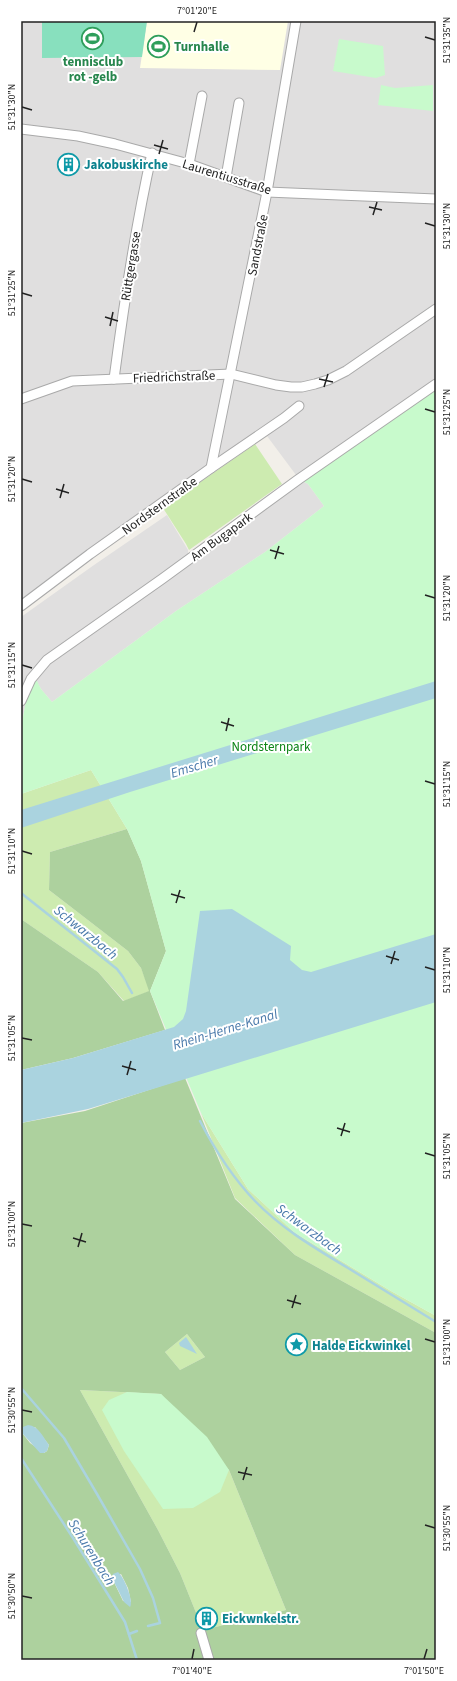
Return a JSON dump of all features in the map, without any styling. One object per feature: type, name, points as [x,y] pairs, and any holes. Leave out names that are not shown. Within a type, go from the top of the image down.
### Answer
[{"type":"street","name":"Sandstraße","points":[[211,468],[267,192],[296,21]]},
{"type":"street","points":[[189,164],[202,96]]},
{"type":"street","points":[[226,177],[239,103]]},
{"type":"street","name":"Laurentiusstraße","points":[[21,129],[78,136],[152,153],[189,164],[267,192],[436,199]]},
{"type":"street","name":"Rüttgergasse","points":[[114,379],[140,204],[152,153]]},
{"type":"street","name":"Friedrichstraße","points":[[21,399],[72,381],[231,374],[276,385],[302,387],[328,380],[346,370],[436,309]]},
{"type":"street","name":"Am Bugapark","points":[[21,701],[30,680],[47,660],[162,579],[299,479],[436,384]]},
{"type":"street","name":"Nordsternstraße","points":[[21,606],[299,406]]},
{"type":"street","points":[[201,1633],[209,1660]]},
{"type":"shaded area","points":[[21,21],[436,21],[436,384],[299,479],[264,432],[21,606]]},
{"type":"shaded area","points":[[147,21],[288,21],[280,70],[140,68]]},
{"type":"shaded area","points":[[299,479],[308,484],[324,506],[265,552],[176,611],[52,702],[41,689],[36,680],[27,695],[21,728],[21,617],[167,515],[188,550],[188,560]]},
{"type":"green space","name":"tennisclub rot -gelb","points":[[42,21],[147,21],[142,57],[42,58]]},
{"type":"green space","points":[[339,39],[383,46],[385,75],[376,78],[333,71]]},
{"type":"green space","points":[[381,85],[395,88],[433,85],[433,111],[378,105]]},
{"type":"green space","name":"Nordsternpark","points":[[436,384],[436,1316],[391,1291],[295,1233],[248,1189],[201,1113],[150,991],[166,951],[141,861],[127,829],[91,770],[21,794],[21,728],[27,695],[36,679],[41,689],[52,702],[176,611],[265,552],[324,506],[308,484],[299,479]]},
{"type":"green space","points":[[255,444],[282,484],[189,550],[163,508]]},
{"type":"green space","points":[[91,770],[127,829],[50,852],[49,890],[128,951],[141,968],[150,991],[124,1001],[98,972],[21,919],[21,794]]},
{"type":"green space","points":[[127,829],[141,861],[166,951],[150,991],[165,1030],[73,1058],[21,1070],[21,919],[98,972],[123,1001],[149,991],[141,968],[128,951],[49,890],[50,852]]},
{"type":"green space","points":[[185,1078],[235,1199],[295,1255],[436,1333],[436,1660],[21,1660],[21,1123],[85,1111]],"holes":[[[187,1334],[205,1357],[180,1370],[165,1352]],[[80,1390],[161,1394],[229,1470],[286,1610],[203,1630],[180,1573],[158,1530]],[[35,1427],[49,1445],[47,1451],[44,1453],[30,1443],[23,1434]],[[121,1574],[128,1588],[131,1602],[123,1601],[112,1578]]]},
{"type":"green space","points":[[201,1113],[248,1189],[295,1233],[391,1291],[436,1316],[436,1333],[295,1255],[235,1198]]},
{"type":"green space","points":[[187,1334],[205,1357],[180,1370],[165,1352]]},
{"type":"green space","points":[[80,1390],[161,1394],[207,1437],[229,1470],[286,1610],[203,1630],[180,1573],[158,1530]]},
{"type":"green space","points":[[127,1392],[161,1394],[207,1437],[229,1470],[220,1492],[193,1508],[163,1509],[124,1451],[102,1410],[109,1400]]},
{"type":"water","name":"Emscher","points":[[436,681],[436,698],[130,792],[21,828],[21,810]]},
{"type":"water","name":"Rhein-Herne-Kanal","points":[[232,909],[291,946],[290,960],[302,970],[311,972],[436,934],[436,1002],[88,1109],[21,1123],[21,1070],[73,1058],[174,1027],[183,1019],[186,1011],[200,911]]},
{"type":"water","points":[[186,1337],[197,1354],[180,1346],[179,1343]]},
{"type":"water","points":[[28,1425],[35,1427],[43,1435],[49,1445],[47,1451],[44,1453],[40,1453],[23,1434],[23,1427]]},
{"type":"water","points":[[118,1572],[128,1589],[131,1600],[130,1607],[124,1602],[112,1578],[113,1574]]},
{"type":"waterway","name":"Schwarzbach","points":[[21,893],[117,969],[132,993]]},
{"type":"waterway","name":"Schwarzbach","points":[[200,1121],[231,1173],[265,1211],[311,1245],[436,1322]]},
{"type":"waterway","points":[[21,1388],[64,1438],[140,1569],[153,1598],[160,1623],[148,1626]]},
{"type":"waterway","name":"Schurenbach","points":[[21,1458],[125,1622],[137,1660]]},
{"type":"waterway","points":[[129,1634],[137,1631]]},
{"type":"place","name":"tennisclub rot -gelb","points":[[93,39]]},
{"type":"place","name":"Turnhalle","points":[[158,46]]},
{"type":"place","name":"Jakobuskirche","points":[[69,164]]},
{"type":"place","name":"Halde Eickwinkel","points":[[296,1345]]},
{"type":"place","name":"Eickwnkelstr.","points":[[206,1618]]}]
